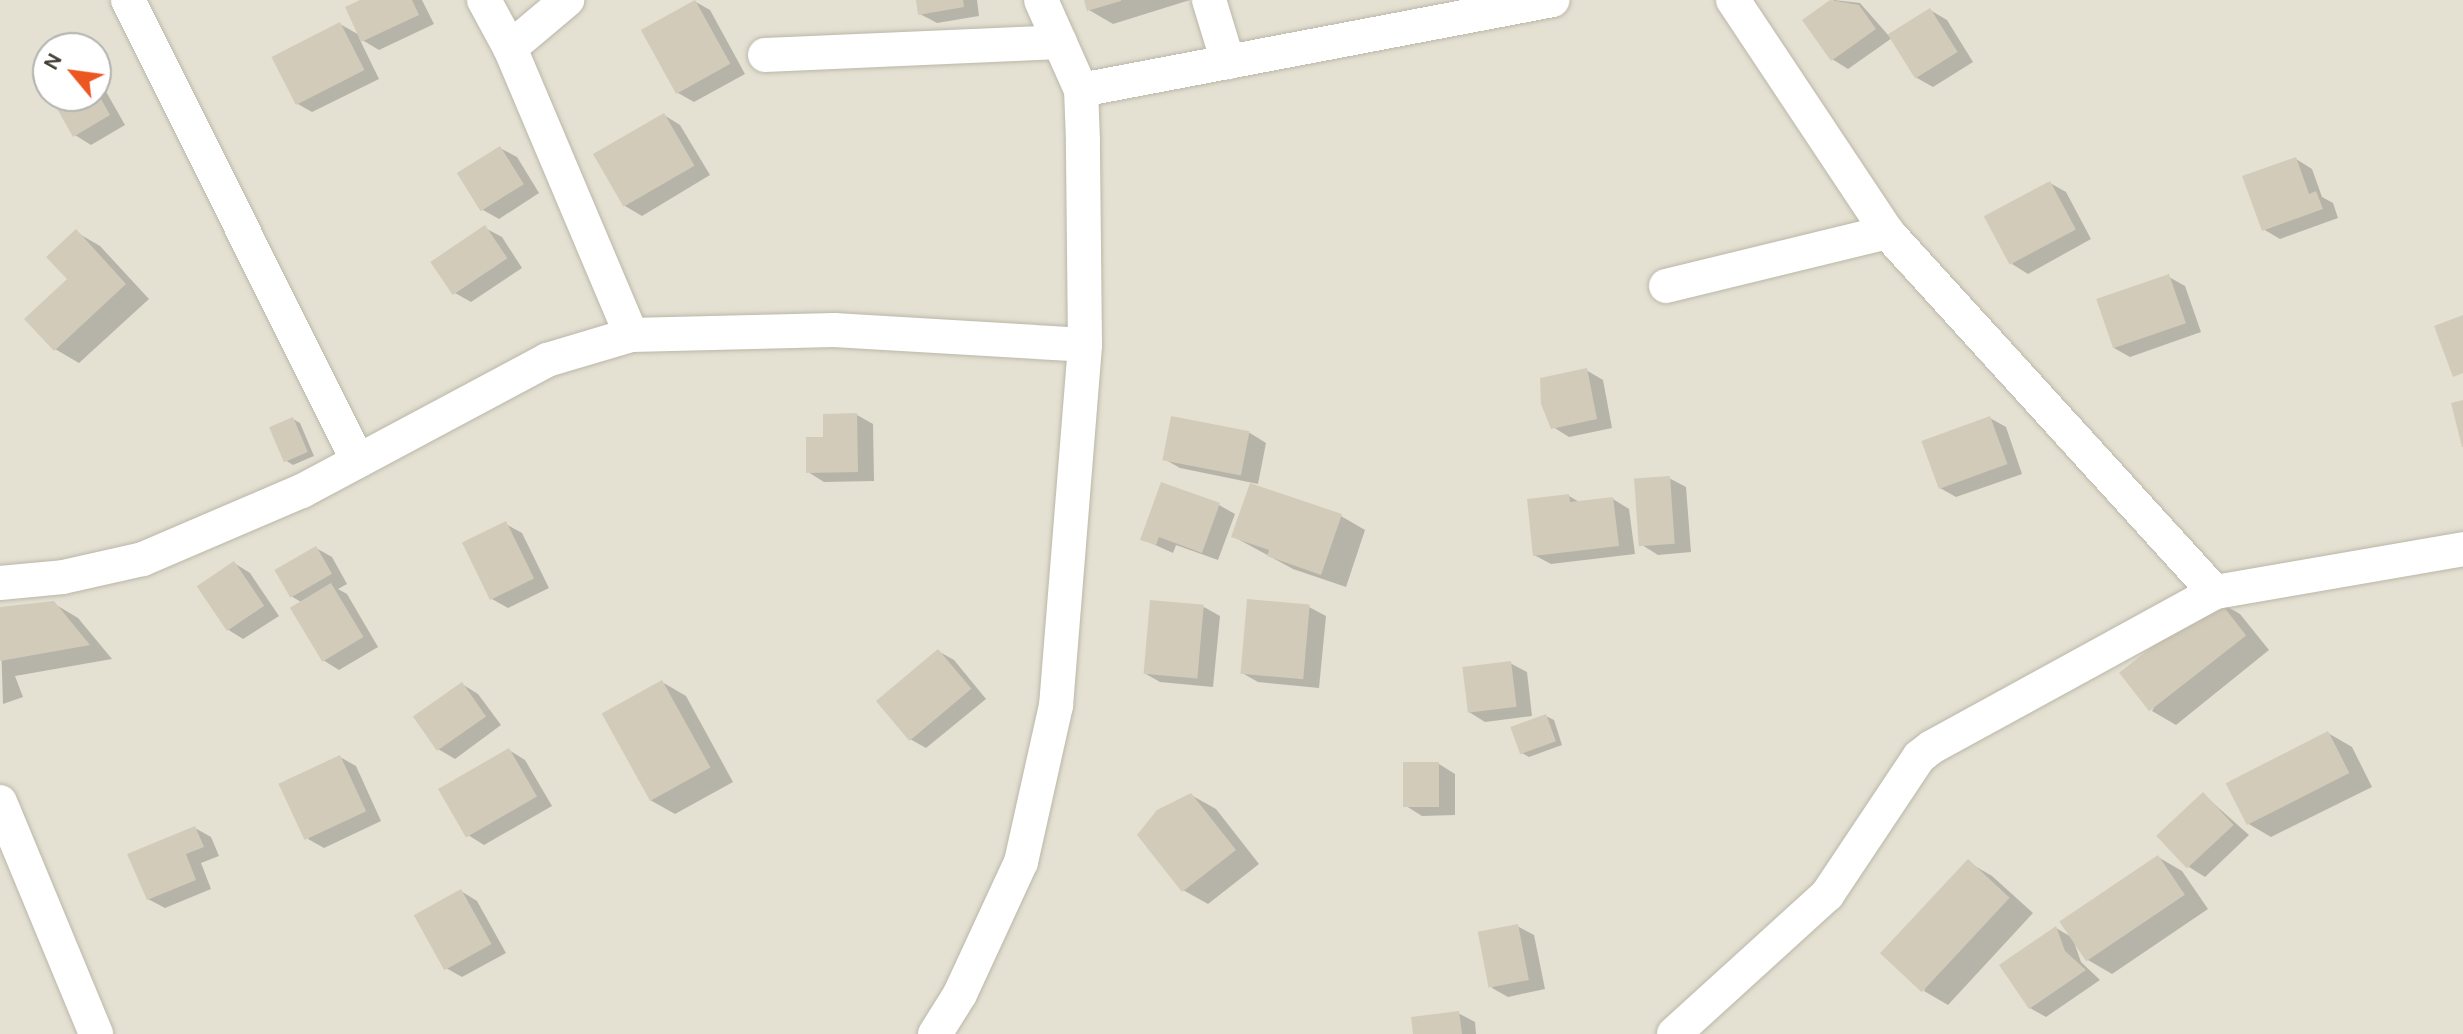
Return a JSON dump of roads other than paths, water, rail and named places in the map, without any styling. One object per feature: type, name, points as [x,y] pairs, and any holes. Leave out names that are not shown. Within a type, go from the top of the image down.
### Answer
[{"type":"street","points":[[128,0],[358,461]]},
{"type":"street","points":[[484,0],[510,48],[631,335]]},
{"type":"street","points":[[510,48],[567,0]]},
{"type":"street","points":[[935,1034],[960,994],[1021,862],[1056,706],[1085,345],[1081,90],[1041,0]]},
{"type":"street","points":[[1209,0],[1228,62]]},
{"type":"street","points":[[1081,90],[1552,0]]},
{"type":"street","points":[[1733,0],[1887,232],[2215,592]]},
{"type":"street","points":[[765,55],[1060,42]]},
{"type":"street","points":[[1666,286],[1887,232]]},
{"type":"street","points":[[0,583],[63,577],[143,559],[302,491],[547,360],[631,335],[834,330],[1085,345]]},
{"type":"street","points":[[1674,1034],[1827,895],[1913,766],[1932,747],[2215,592],[2463,549]]},
{"type":"street","points":[[0,802],[96,1034]]}]
